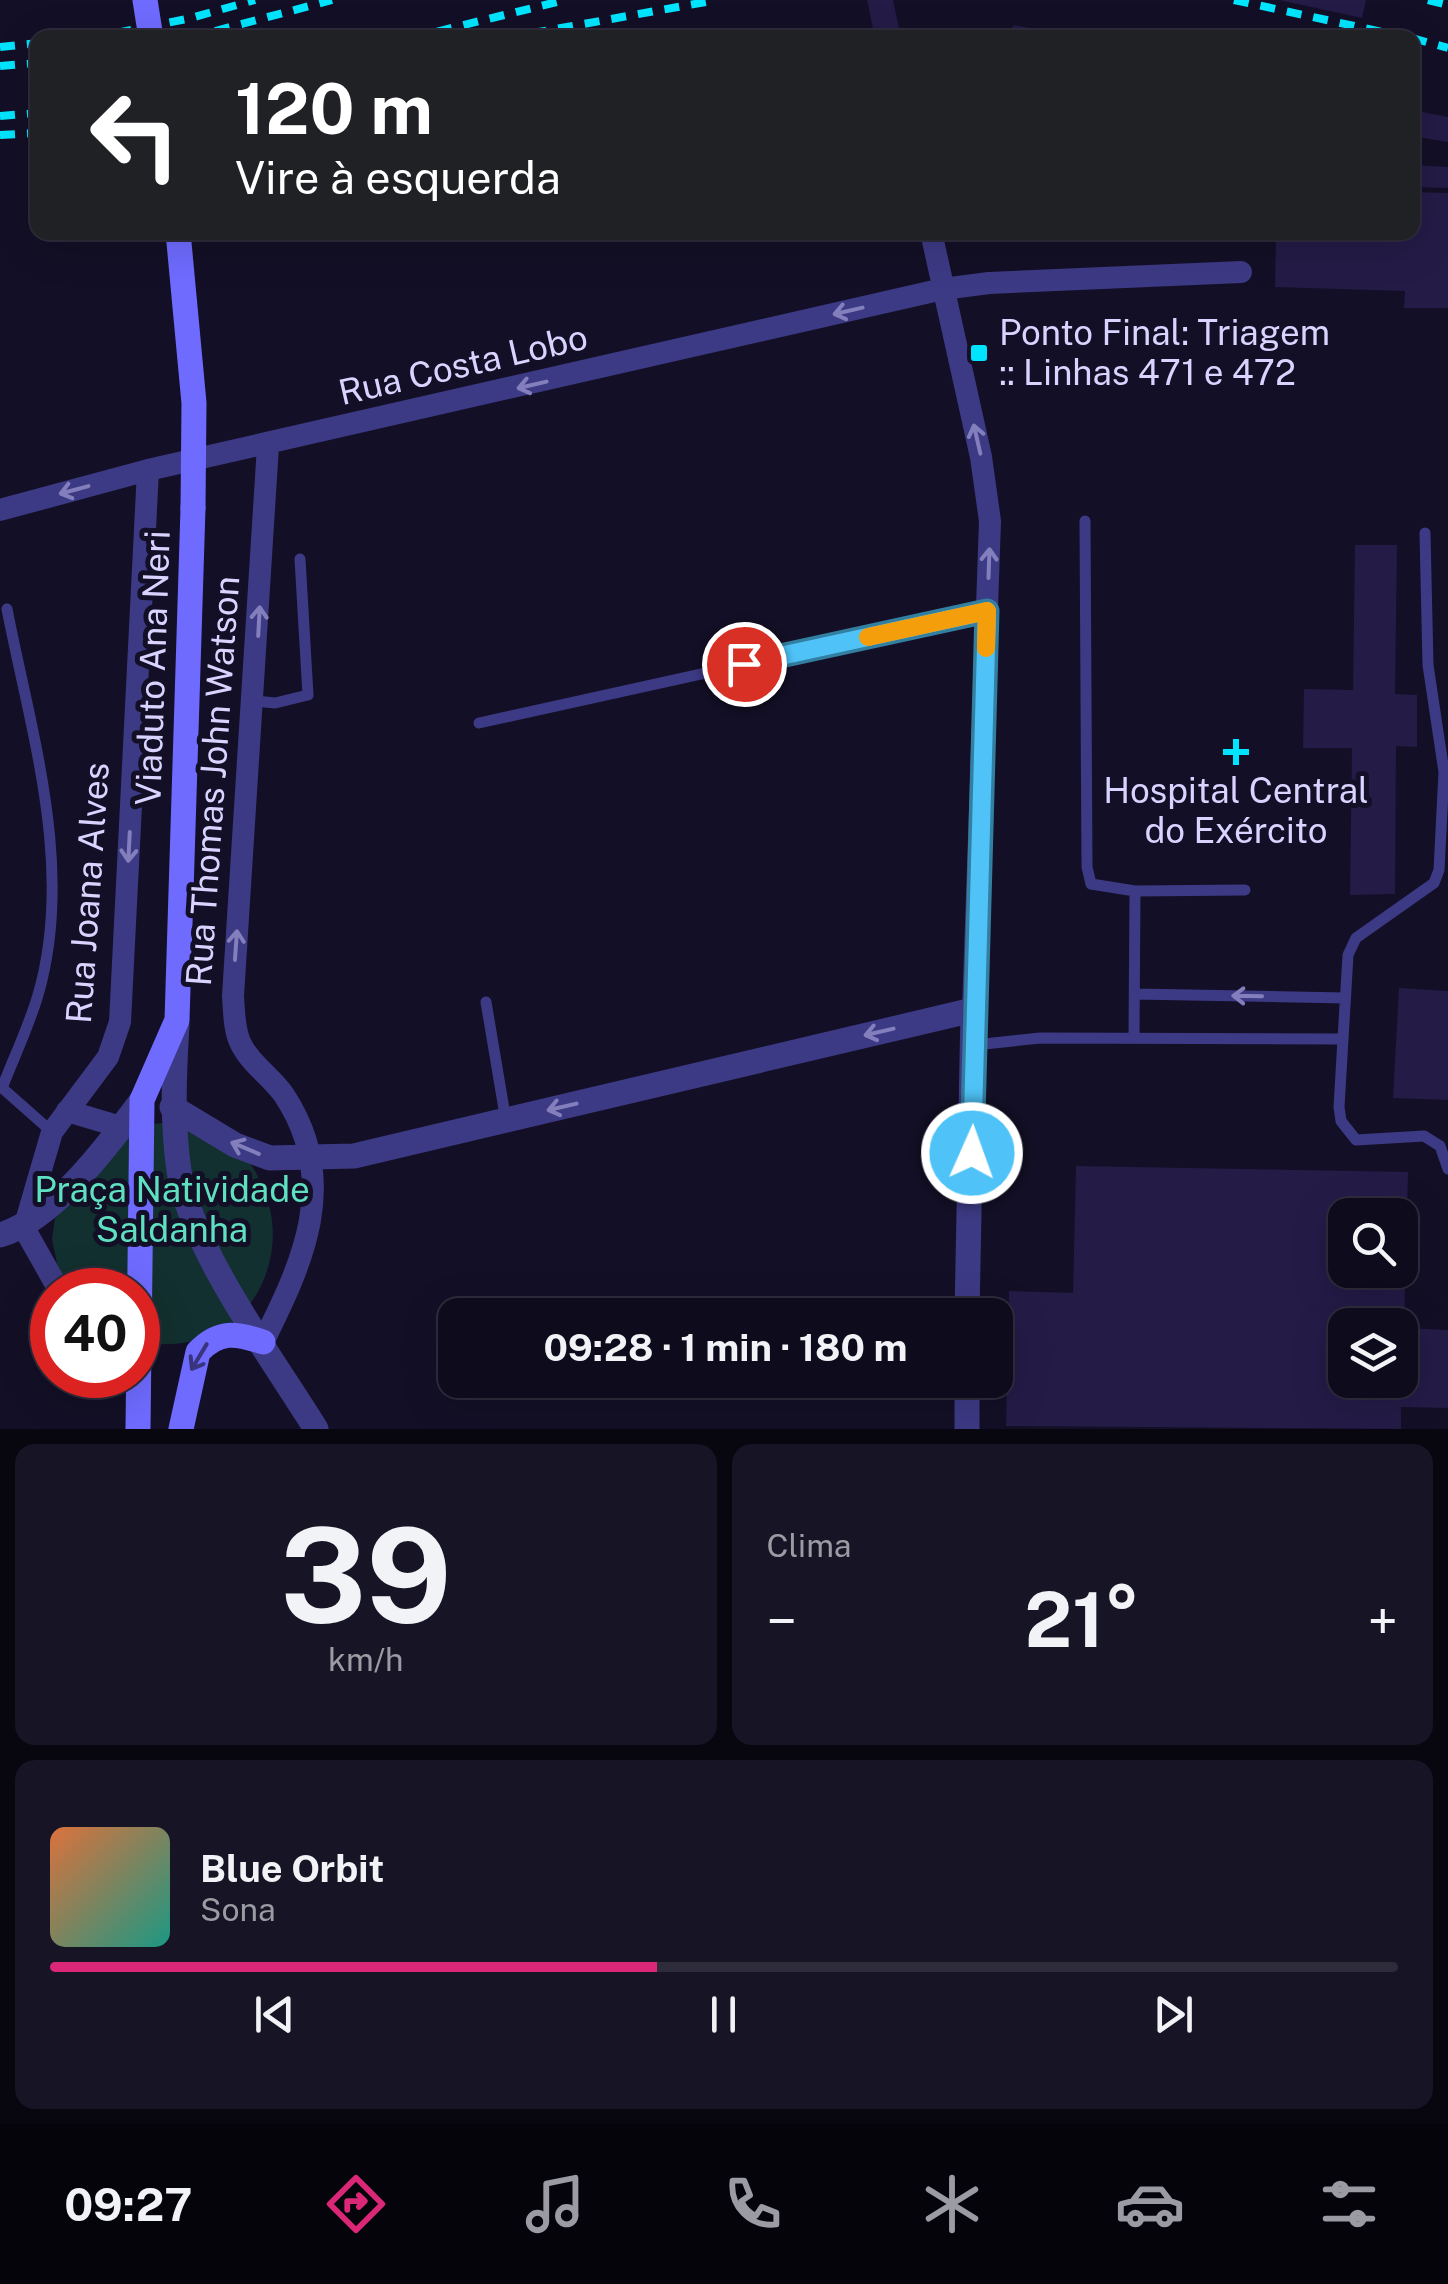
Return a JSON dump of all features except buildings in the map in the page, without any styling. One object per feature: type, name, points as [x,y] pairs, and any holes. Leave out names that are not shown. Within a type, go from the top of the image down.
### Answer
[{"type":"main road","points":[[145,0],[150,30]]},
{"type":"main road","name":"Viaduto Ana Neri","points":[[178,1020],[194,403],[179,240]]},
{"type":"main road","points":[[139,1268],[142,1100],[178,1020]]},
{"type":"main road","points":[[181,1429],[198,1352],[224,1334],[236,1333],[263,1342]]},
{"type":"main road","points":[[138,1398],[138,1429]]},
{"type":"street","points":[[933,240],[988,492],[968,1298]]},
{"type":"street","name":"Rua Costa Lobo","points":[[0,510],[148,470],[268,446],[943,290],[989,282],[1241,272]]},
{"type":"street","name":"Rua Thomas John Watson","points":[[268,446],[232,996],[240,1042],[284,1095],[310,1159]]},
{"type":"street","name":"Rua Joana Alves","points":[[12,1232],[52,1132],[108,1057],[120,1022],[148,470]]},
{"type":"street","points":[[172,1107],[235,1144],[270,1158],[354,1156],[974,1010]]},
{"type":"street","name":"Viaduto Ana Neri","points":[[172,1107],[178,1020]]},
{"type":"street","points":[[41,1268],[12,1232],[108,1147],[142,1100]]},
{"type":"street","points":[[172,1107],[180,1175],[206,1245],[316,1429]]},
{"type":"street","points":[[67,1111],[121,1127]]},
{"type":"street","points":[[263,1342],[310,1240],[310,1159]]},
{"type":"street","points":[[967,1398],[967,1429]]},
{"type":"lane","points":[[1086,521],[1087,867],[1091,884],[1135,891],[1245,890]]},
{"type":"lane","points":[[1425,533],[1428,665],[1444,772],[1439,870],[1434,883],[1422,894],[1356,938],[1348,955],[1338,1107],[1348,1132],[1356,1140],[1424,1136],[1440,1146],[1448,1169]]},
{"type":"lane","points":[[254,701],[275,703],[308,695],[300,558]]},
{"type":"lane","points":[[7,608],[51,835],[51,906],[38,993],[1,1087],[52,1132]]},
{"type":"lane","points":[[479,724],[987,611]]},
{"type":"lane","points":[[1134,1038],[1135,891]]},
{"type":"lane","points":[[1134,994],[1345,998]]},
{"type":"lane","points":[[486,1002],[506,1120]]},
{"type":"lane","points":[[975,1044],[1040,1038],[1343,1040]]},
{"type":"green space","name":"Praça Natividade Saldanha","points":[[176,1122],[234,1146],[254,1170],[271,1214],[270,1262],[249,1305],[233,1322],[212,1335],[188,1342],[160,1344],[160,1268],[58,1268],[52,1239],[58,1197],[139,1125]]},
{"type":"railway","points":[[131,30],[255,0]]},
{"type":"railway","points":[[219,30],[332,0]]},
{"type":"railway","points":[[443,30],[565,0]]},
{"type":"railway","points":[[550,30],[717,0]]},
{"type":"railway","points":[[1234,0],[1373,30]]},
{"type":"railway","points":[[1428,0],[1448,5]]},
{"type":"railway","points":[[1420,40],[1448,48]]},
{"type":"railway","points":[[0,47],[30,44]]},
{"type":"railway","points":[[0,66],[30,64]]},
{"type":"railway","points":[[0,116],[30,114]]},
{"type":"railway","points":[[0,135],[30,133]]},
{"type":"slow traffic","points":[[868,637],[987,611],[986,648]]},
{"type":"place","name":"Ponto Final: Triagem :: Linhas 471 e 472","points":[[979,353]]},
{"type":"place","name":"Hospital Central do Exército","points":[[1236,752]]},
{"type":"route","points":[[744,664],[987,611],[973,994],[972,1153]]}]
